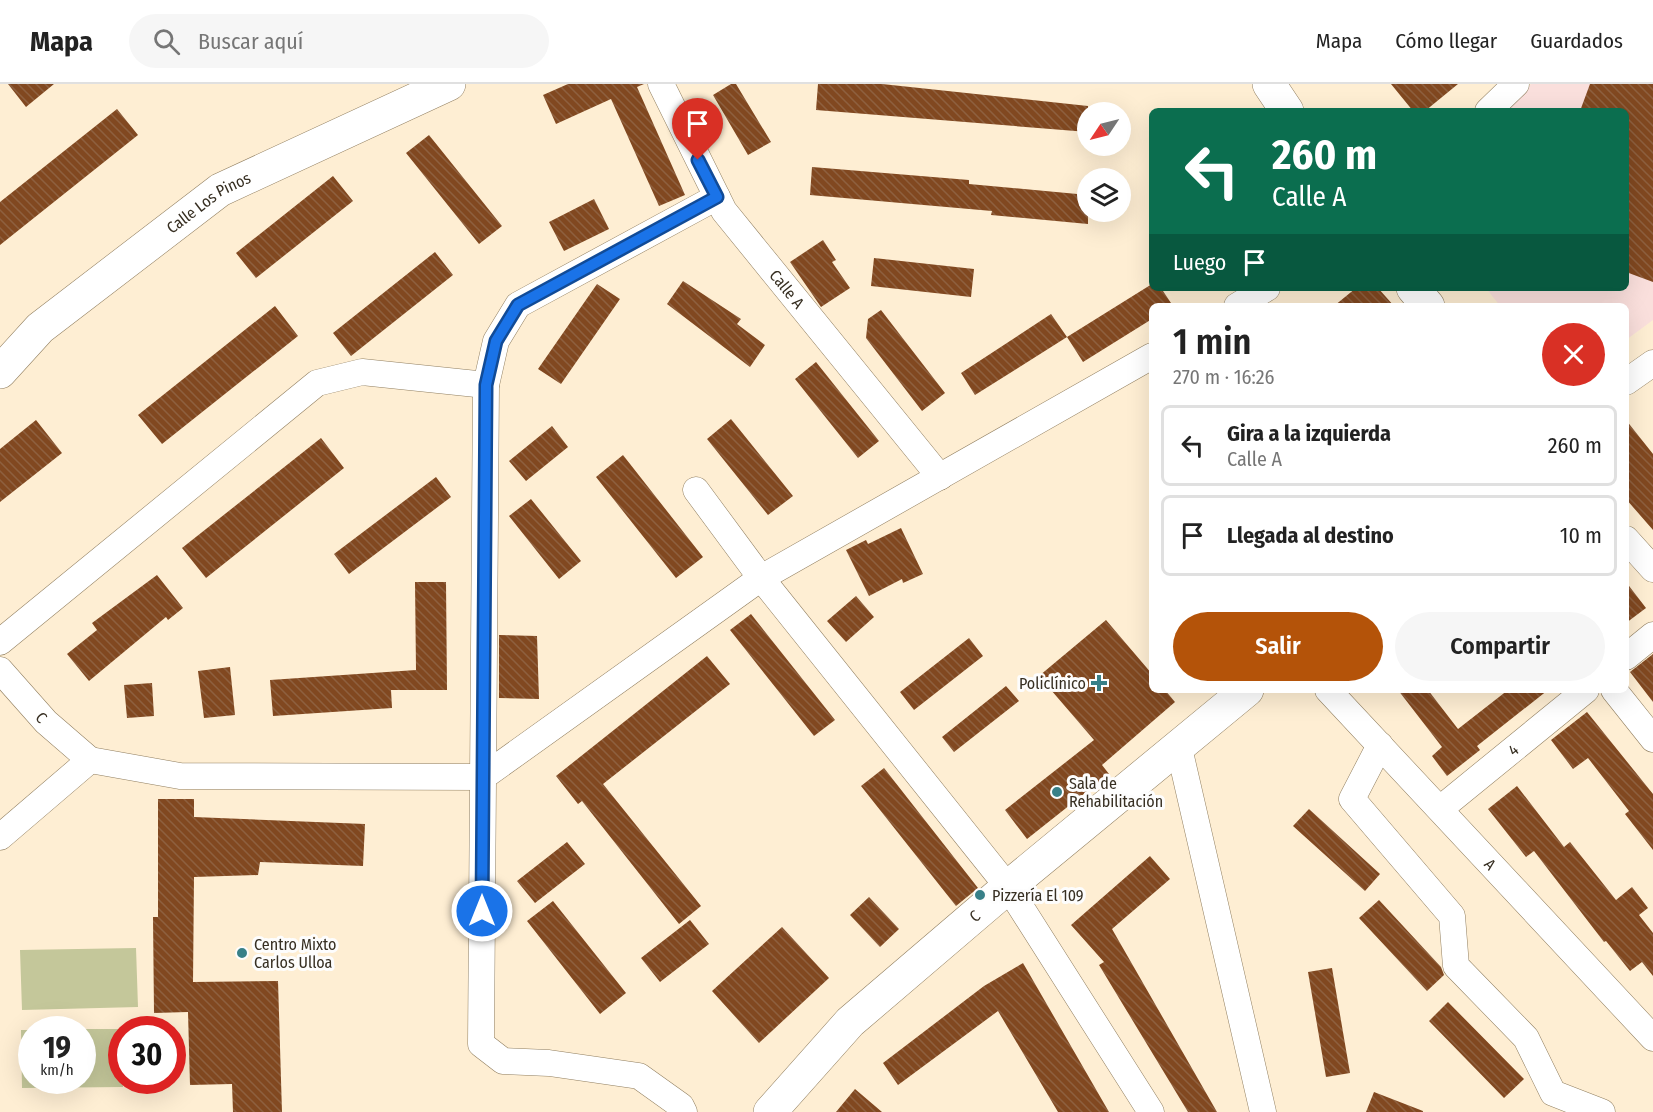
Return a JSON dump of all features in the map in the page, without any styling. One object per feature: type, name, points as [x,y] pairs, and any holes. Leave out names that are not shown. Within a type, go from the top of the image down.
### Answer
[{"type":"street","name":"Calle Los Pinos","points":[[0,372],[40,328],[220,190],[449,84]]},
{"type":"street","name":"Calle A","points":[[661,84],[724,211],[940,477]]},
{"type":"street","points":[[1269,84],[1285,108]]},
{"type":"street","points":[[1491,108],[1516,84]]},
{"type":"street","points":[[684,1112],[681,1106],[639,1076],[549,1063],[503,1061],[481,1044],[486,385],[496,341],[518,305],[717,197]]},
{"type":"street","points":[[1242,303],[1262,291]]},
{"type":"street","points":[[1416,291],[1426,303]]},
{"type":"street","points":[[0,837],[90,760],[180,776],[483,777],[761,578],[1149,358]]},
{"type":"street","points":[[1629,380],[1653,363]]},
{"type":"street","points":[[0,642],[317,382],[362,372],[486,385]]},
{"type":"street","points":[[696,490],[761,578],[1008,887],[1151,1112]]},
{"type":"street","points":[[1629,542],[1653,570]]},
{"type":"street","points":[[1629,655],[1653,635]]},
{"type":"street","name":"C","points":[[0,670],[46,722],[90,760]]},
{"type":"street","name":"C","points":[[770,1112],[850,1022],[1008,887],[1243,693]]},
{"type":"street","name":"A","points":[[1331,693],[1653,1038]]},
{"type":"street","name":"4","points":[[1440,809],[1582,693]]},
{"type":"street","points":[[1616,693],[1653,739]]},
{"type":"street","points":[[1380,745],[1352,799],[1452,916],[1456,966],[1526,1038],[1553,1093],[1602,1112]]},
{"type":"street","points":[[1179,748],[1263,1112]]},
{"type":"shaded area","points":[[1531,84],[1653,84],[1653,320],[1629,338],[1629,303],[1498,303],[1488,291],[1629,291],[1629,108],[1511,108]]},
{"type":"green space","points":[[136,948],[138,1007],[22,1010],[20,950]]},
{"type":"green space","points":[[96,1029],[108,1029],[108,1087],[96,1087]]},
{"type":"building","points":[[8,84],[54,84],[26,107]]},
{"type":"building","points":[[568,84],[644,84],[637,87],[685,195],[659,206],[611,99],[556,124],[543,95]]},
{"type":"building","points":[[731,84],[736,84],[771,142],[748,155],[713,95]]},
{"type":"building","points":[[818,84],[882,84],[1077,105],[1077,131],[816,110]]},
{"type":"building","points":[[1391,84],[1458,84],[1429,108],[1411,108]]},
{"type":"building","points":[[1590,84],[1653,84],[1653,282],[1629,273],[1629,108],[1581,108]]},
{"type":"building","points":[[117,109],[138,135],[0,245],[0,202]]},
{"type":"building","points":[[429,135],[502,226],[479,244],[406,153]]},
{"type":"building","points":[[812,167],[969,180],[969,184],[1077,194],[1077,222],[1088,222],[1088,224],[991,215],[992,211],[810,195]]},
{"type":"building","points":[[333,176],[353,201],[256,278],[236,253]]},
{"type":"building","points":[[594,199],[609,229],[564,251],[549,222]]},
{"type":"building","points":[[823,240],[836,260],[832,262],[850,288],[821,307],[790,262]]},
{"type":"building","points":[[435,252],[453,275],[351,356],[333,333]]},
{"type":"building","points":[[874,258],[974,269],[971,297],[871,286]]},
{"type":"building","points":[[683,281],[741,319],[737,324],[765,345],[750,367],[667,304]]},
{"type":"building","points":[[597,284],[620,299],[561,384],[538,369]]},
{"type":"building","points":[[1149,286],[1149,291],[1163,291],[1171,303],[1149,303],[1149,321],[1083,362],[1067,337]]},
{"type":"building","points":[[1352,291],[1381,291],[1391,303],[1338,303]]},
{"type":"building","points":[[275,306],[298,336],[162,444],[138,415]]},
{"type":"building","points":[[881,310],[945,393],[922,411],[866,338],[868,319]]},
{"type":"building","points":[[1051,314],[1067,337],[975,395],[961,373]]},
{"type":"building","points":[[816,362],[879,441],[858,458],[795,379]]},
{"type":"building","points":[[731,419],[793,496],[768,515],[707,439]]},
{"type":"building","points":[[36,420],[62,453],[0,502],[0,449]]},
{"type":"building","points":[[1629,424],[1653,454],[1653,530],[1629,502]]},
{"type":"building","points":[[552,426],[568,447],[526,481],[509,461]]},
{"type":"building","points":[[321,438],[344,468],[206,578],[182,548]]},
{"type":"building","points":[[623,455],[703,557],[676,578],[596,477]]},
{"type":"building","points":[[436,477],[451,497],[349,574],[334,554]]},
{"type":"building","points":[[531,499],[581,561],[559,579],[509,516]]},
{"type":"building","points":[[901,528],[923,574],[903,583],[902,579],[869,596],[846,550],[866,540],[868,544]]},
{"type":"building","points":[[157,575],[183,608],[168,620],[166,617],[89,681],[67,654],[97,630],[92,623]]},
{"type":"building","points":[[415,582],[446,582],[447,690],[391,690],[392,708],[273,716],[270,680],[416,670]]},
{"type":"building","points":[[1629,586],[1646,608],[1629,621]]},
{"type":"building","points":[[856,596],[874,617],[846,642],[827,621]]},
{"type":"building","points":[[751,614],[835,720],[814,736],[730,630]]},
{"type":"building","name":"Policlínico","points":[[1106,620],[1149,670],[1149,693],[1168,693],[1175,702],[1102,765],[1109,774],[1027,839],[1005,810],[1094,740],[1039,676]]},
{"type":"building","points":[[499,635],[537,636],[539,699],[499,698]]},
{"type":"building","points":[[969,638],[983,656],[914,710],[900,692]]},
{"type":"building","points":[[1653,654],[1653,702],[1630,672]]},
{"type":"building","points":[[707,656],[730,684],[603,784],[701,906],[679,924],[582,801],[578,804],[556,776]]},
{"type":"building","points":[[230,667],[235,715],[204,718],[198,671]]},
{"type":"building","points":[[152,683],[154,716],[127,718],[124,685]]},
{"type":"building","points":[[1006,686],[1019,701],[954,752],[942,737]]},
{"type":"building","points":[[1400,693],[1430,693],[1458,729],[1504,693],[1544,693],[1477,746],[1480,750],[1447,776],[1432,756],[1442,747]]},
{"type":"building","points":[[1587,712],[1653,794],[1653,850],[1625,814],[1629,811],[1588,758],[1573,769],[1551,740]]},
{"type":"building","points":[[884,768],[978,888],[956,906],[861,786]]},
{"type":"building","points":[[1517,786],[1564,847],[1570,842],[1616,900],[1632,887],[1648,908],[1639,915],[1653,933],[1653,976],[1642,962],[1630,971],[1606,941],[1604,942],[1534,851],[1526,857],[1488,809]]},
{"type":"building","points":[[158,799],[194,799],[194,817],[365,824],[363,866],[260,862],[258,875],[194,877],[193,982],[278,981],[282,1112],[233,1112],[232,1084],[190,1085],[188,1012],[154,1013],[153,917],[158,917]]},
{"type":"building","points":[[1309,809],[1380,874],[1365,891],[1293,826]]},
{"type":"building","points":[[567,842],[585,864],[535,903],[517,881]]},
{"type":"building","points":[[1150,856],[1170,879],[1112,929],[1217,1112],[1188,1112],[1099,965],[1104,962],[1071,925]]},
{"type":"building","points":[[869,897],[899,929],[880,947],[850,915]]},
{"type":"building","points":[[1379,900],[1441,967],[1444,975],[1427,991],[1359,918]]},
{"type":"building","points":[[553,901],[626,993],[600,1014],[527,921]]},
{"type":"building","points":[[690,920],[709,944],[660,982],[641,958]]},
{"type":"building","points":[[782,927],[829,978],[759,1043],[712,991]]},
{"type":"building","points":[[1023,963],[1109,1112],[1058,1112],[998,1011],[898,1085],[883,1063],[984,986]]},
{"type":"building","points":[[1332,968],[1350,1073],[1326,1077],[1308,972]]},
{"type":"building","points":[[1448,1002],[1524,1079],[1504,1098],[1429,1021]]},
{"type":"building","points":[[855,1089],[882,1112],[836,1112]]},
{"type":"building","points":[[1374,1092],[1423,1111],[1423,1112],[1366,1112]]},
{"type":"place","name":"Policlínico","points":[[1099,683]]},
{"type":"place","name":"Sala de Rehabilitación","points":[[1057,792]]},
{"type":"place","name":"Pizzería El 109","points":[[980,895]]},
{"type":"place","name":"Centro Mixto Carlos Ulloa","points":[[242,953]]},
{"type":"route","points":[[482,911],[486,385],[496,341],[518,305],[717,197],[698,160]]}]
